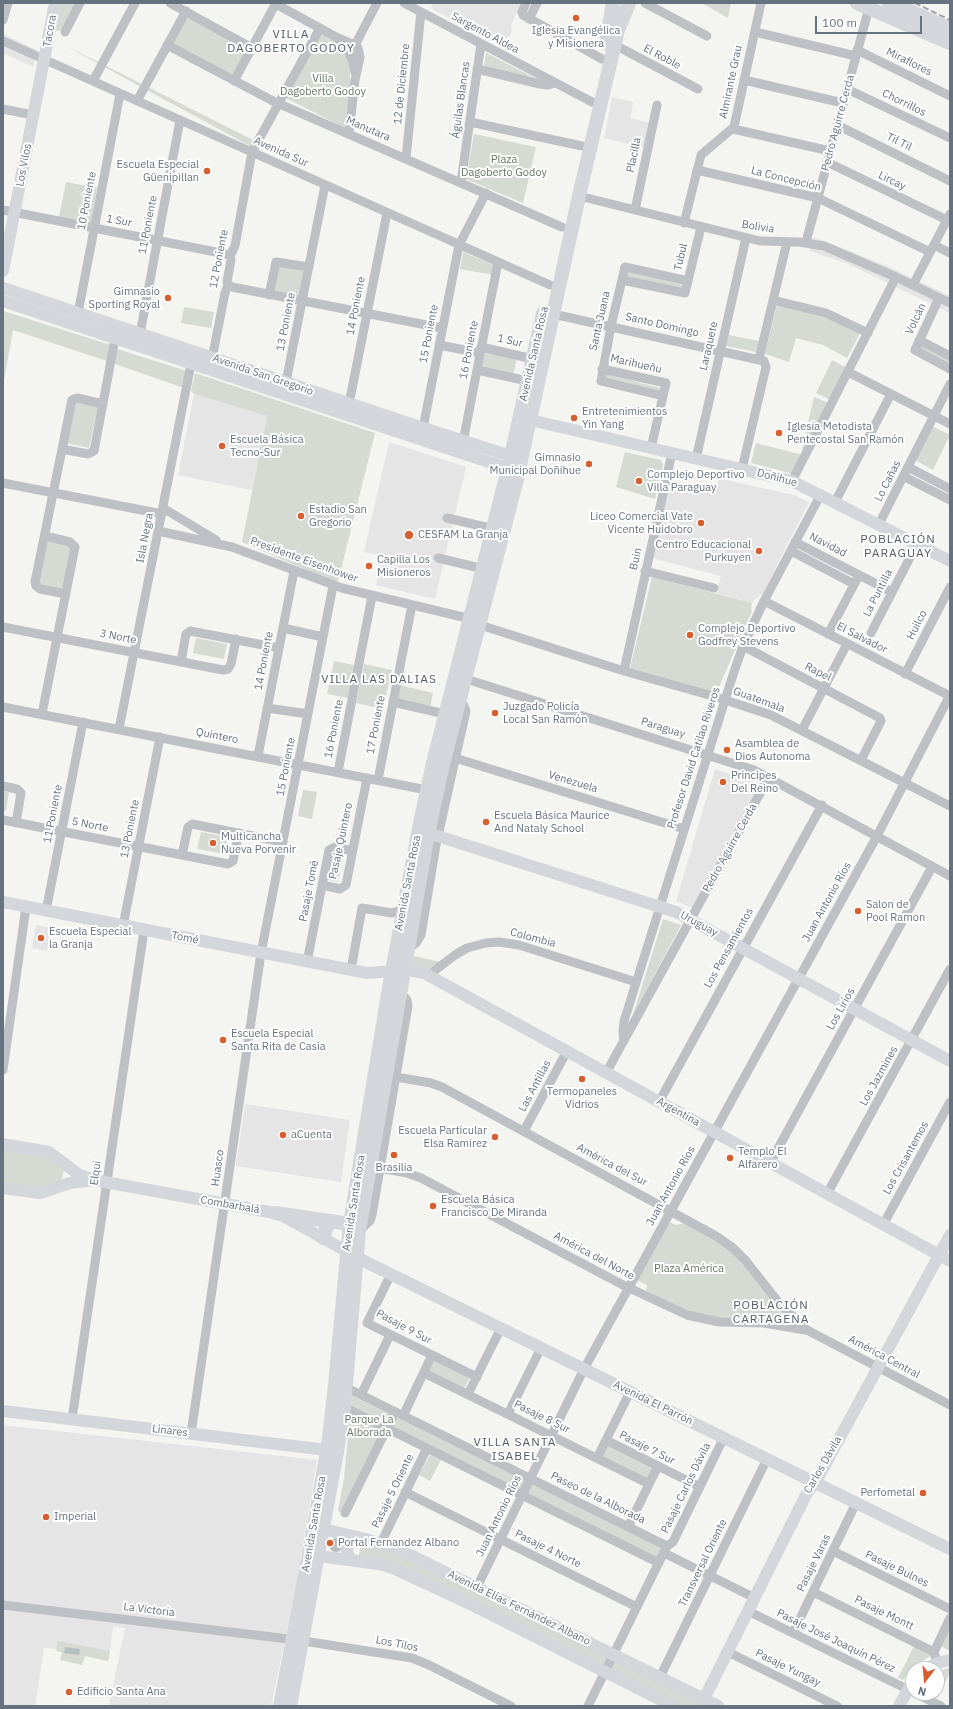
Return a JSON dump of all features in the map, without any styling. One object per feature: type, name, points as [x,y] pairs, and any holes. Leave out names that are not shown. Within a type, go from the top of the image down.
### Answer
[{"type":"highway","points":[[890,3],[950,30]]},
{"type":"main road","name":"Avenida Santa Rosa","points":[[525,419],[528,382],[562,227],[610,25],[613,3]]},
{"type":"main road","name":"Avenida Santa Rosa","points":[[332,1451],[335,1385],[354,1228],[397,980],[399,914],[429,831],[427,790],[475,622],[525,419],[553,314],[615,45],[628,3]]},
{"type":"main road","points":[[866,5],[950,43]]},
{"type":"main road","name":"Avenida Santa Rosa","points":[[397,980],[408,950],[429,831],[441,776],[451,706],[466,679],[484,569],[494,530],[514,465]]},
{"type":"main road","points":[[275,1213],[331,1221],[354,1228]]},
{"type":"main road","points":[[323,1238],[331,1221]]},
{"type":"main road","name":"Avenida Santa Rosa","points":[[290,1706],[297,1640],[316,1533],[332,1451],[344,1407],[351,1254]]},
{"type":"main road","name":"Avenida Santa Rosa","points":[[280,1706],[318,1556],[316,1533]]},
{"type":"street","points":[[3,20],[8,3]]},
{"type":"street","name":"Tacora","points":[[45,60],[55,3]]},
{"type":"street","name":"Tacora","points":[[65,32],[80,3]]},
{"type":"street","points":[[92,81],[135,3]]},
{"type":"street","points":[[170,3],[252,48]]},
{"type":"street","points":[[234,81],[275,3],[338,38],[352,48],[358,48],[360,54],[355,80],[349,133]]},
{"type":"street","points":[[352,48],[377,3]]},
{"type":"street","name":"Sargento Aldea","points":[[404,3],[592,102]]},
{"type":"street","points":[[526,3],[522,13],[529,19],[602,59]]},
{"type":"street","points":[[529,19],[537,3]]},
{"type":"street","points":[[645,3],[707,36]]},
{"type":"street","name":"Almirante Grau","points":[[684,223],[702,154],[733,129],[761,3]]},
{"type":"street","name":"Pedro Aguirre Cerda","points":[[806,242],[847,89],[866,5]]},
{"type":"street","points":[[137,101],[186,12]]},
{"type":"street","name":"12 de Diciembre","points":[[406,158],[421,12]]},
{"type":"street","name":"12 Poniente","points":[[210,371],[225,293],[228,285],[227,282],[231,260],[230,256],[235,246],[252,152],[320,28]]},
{"type":"street","name":"Miraflores","points":[[755,32],[856,53],[950,96]]},
{"type":"street","name":"Avenida Sur","points":[[3,41],[550,285]]},
{"type":"street","name":"Águilas Blancas","points":[[461,182],[481,44]]},
{"type":"street","name":"Manutara","points":[[167,45],[279,103],[562,227]]},
{"type":"street","name":"El Roble","points":[[615,45],[698,89]]},
{"type":"street","name":"Los Vilos","points":[[3,271],[9,211],[45,60]]},
{"type":"street","name":"Sargento Aldea","points":[[477,69],[544,85],[555,83]]},
{"type":"street","points":[[744,80],[843,103]]},
{"type":"street","name":"Chorrillos","points":[[847,89],[950,138]]},
{"type":"street","name":"10 Poniente","points":[[78,313],[120,94]]},
{"type":"street","name":"Placilla","points":[[635,210],[657,105]]},
{"type":"street","points":[[3,110],[33,115]]},
{"type":"street","name":"11 Poniente","points":[[140,334],[180,120]]},
{"type":"street","points":[[470,122],[582,146]]},
{"type":"street","name":"Til Til","points":[[837,125],[950,181]]},
{"type":"street","points":[[733,129],[830,151]]},
{"type":"street","name":"Lircay","points":[[827,162],[948,217]]},
{"type":"street","name":"La Concepción","points":[[697,170],[818,198],[932,249],[950,253]]},
{"type":"street","name":"13 Poniente","points":[[286,382],[325,185]]},
{"type":"street","name":"15 Poniente","points":[[422,428],[459,245],[486,193]]},
{"type":"street","name":"Bolivia","points":[[579,196],[746,238],[767,242],[806,242],[832,250],[950,303]]},
{"type":"street","name":"1 Sur","points":[[9,211],[158,240],[230,256]]},
{"type":"street","name":"14 Poniente","points":[[349,404],[387,212]]},
{"type":"street","points":[[913,286],[948,217]]},
{"type":"street","name":"Tubul","points":[[622,280],[685,293],[701,227]]},
{"type":"street","name":"Laraquete","points":[[696,458],[746,238]]},
{"type":"street","points":[[742,469],[773,300],[787,242]]},
{"type":"street","name":"13 Poniente","points":[[269,295],[276,262],[309,267]]},
{"type":"street","name":"16 Poniente","points":[[463,442],[498,262]]},
{"type":"street","name":"Santa Juana","points":[[663,396],[601,381],[611,326],[625,267],[688,281]]},
{"type":"street","points":[[792,481],[896,278]]},
{"type":"street","points":[[228,285],[269,295],[442,328]]},
{"type":"street","name":"Avenida San Gregorio","points":[[3,288],[463,442],[514,465]]},
{"type":"street","name":"Volcán","points":[[939,298],[915,350],[950,369]]},
{"type":"street","points":[[773,300],[826,314],[868,333]]},
{"type":"street","name":"Avenida San Gregorio","points":[[3,301],[210,371],[514,465]]},
{"type":"street","name":"Santo Domingo","points":[[553,314],[721,350],[762,361]]},
{"type":"street","points":[[62,449],[88,454],[92,453],[116,339]]},
{"type":"street","points":[[919,340],[950,356]]},
{"type":"street","name":"1 Sur","points":[[439,345],[481,350],[533,359]]},
{"type":"street","name":"Isla Negra","points":[[119,729],[194,351]]},
{"type":"street","name":"Marihueñu","points":[[602,369],[666,383],[663,396]]},
{"type":"street","points":[[477,370],[528,382]]},
{"type":"street","points":[[848,372],[950,424]]},
{"type":"street","name":"Lo Cañas","points":[[879,524],[950,384]]},
{"type":"street","points":[[835,502],[891,394]]},
{"type":"street","points":[[651,448],[663,396]]},
{"type":"street","points":[[66,594],[40,589],[36,586],[36,582],[72,400],[77,398],[103,404]]},
{"type":"street","name":"Doñihue","points":[[525,419],[792,481],[821,494],[950,561]]},
{"type":"street","name":"Buin","points":[[624,671],[672,453]]},
{"type":"street","points":[[908,467],[948,488],[950,478]]},
{"type":"street","points":[[903,476],[950,500]]},
{"type":"street","name":"Presidente Eisenhower","points":[[3,483],[162,511],[222,544],[334,586],[475,622]]},
{"type":"street","name":"Profesor David Catilao Riveros","points":[[624,1041],[624,1021],[659,906],[743,646],[764,601],[821,494]]},
{"type":"street","points":[[447,518],[494,530]]},
{"type":"street","name":"Presidente Eisenhower","points":[[158,531],[222,544]]},
{"type":"street","points":[[42,714],[75,546],[70,542],[45,536]]},
{"type":"street","name":"Navidad","points":[[796,542],[892,592]]},
{"type":"street","name":"La Puntilla","points":[[871,633],[917,544]]},
{"type":"street","name":"Navidad","points":[[790,551],[854,584]]},
{"type":"street","points":[[438,558],[484,569]]},
{"type":"street","name":"14 Poniente","points":[[258,756],[294,571]]},
{"type":"street","points":[[645,571],[714,588]]},
{"type":"street","points":[[828,634],[859,575]]},
{"type":"street","name":"15 Poniente","points":[[261,952],[334,586]]},
{"type":"street","name":"Huilco","points":[[906,674],[950,587]]},
{"type":"street","name":"16 Poniente","points":[[338,772],[372,596]]},
{"type":"street","name":"El Salvador","points":[[764,601],[950,696]]},
{"type":"street","name":"17 Poniente","points":[[378,780],[412,605]]},
{"type":"street","name":"Guatemala","points":[[475,622],[624,671],[771,715],[950,806]]},
{"type":"street","name":"3 Norte","points":[[3,627],[223,670],[228,669],[231,664],[236,639]]},
{"type":"street","points":[[283,628],[323,637]]},
{"type":"street","points":[[181,662],[186,634],[190,631],[279,648]]},
{"type":"street","points":[[802,730],[847,644]]},
{"type":"street","name":"Rapel","points":[[743,646],[881,719],[861,760]]},
{"type":"street","name":"Paraguay","points":[[466,679],[750,768],[822,805],[950,876]]},
{"type":"street","name":"Juan Antonio Ríos","points":[[477,1587],[584,1369],[877,836],[950,696]]},
{"type":"street","points":[[393,702],[451,706]]},
{"type":"street","name":"Avenida Santa Rosa","points":[[429,831],[455,758],[466,711],[464,706],[451,706]]},
{"type":"street","name":"Quintero","points":[[3,707],[427,790]]},
{"type":"street","points":[[267,708],[308,714]]},
{"type":"street","name":"11 Poniente","points":[[46,911],[83,722]]},
{"type":"street","name":"13 Poniente","points":[[123,926],[160,737]]},
{"type":"street","name":"Venezuela","points":[[455,758],[684,829]]},
{"type":"street","name":"Pedro Aguirre Cerda","points":[[691,919],[769,777]]},
{"type":"street","name":"Pasaje Quintero","points":[[322,885],[340,889],[344,887],[346,883],[366,778]]},
{"type":"street","points":[[3,786],[17,788],[21,793],[16,823]]},
{"type":"street","name":"Los Pensamientos","points":[[659,1102],[822,805]]},
{"type":"street","name":"5 Norte","points":[[3,820],[230,864],[234,859],[239,833]]},
{"type":"street","points":[[182,855],[187,829],[192,824],[283,842]]},
{"type":"street","name":"Uruguay","points":[[429,831],[659,906],[691,919],[950,1061]]},
{"type":"street","name":"Pasaje Tomé","points":[[307,962],[329,850],[335,847],[352,851]]},
{"type":"street","name":"Los Lirios","points":[[770,1163],[932,867]]},
{"type":"street","name":"Tomé","points":[[3,902],[397,980]]},
{"type":"street","points":[[3,1070],[26,907]]},
{"type":"street","points":[[351,970],[362,908],[399,914]]},
{"type":"street","name":"Profesor David Catilao Riveros","points":[[606,1073],[691,919]]},
{"type":"street","name":"Elqui","points":[[72,1419],[144,930]]},
{"type":"street","name":"Colombia","points":[[429,975],[455,955],[467,948],[486,943],[499,942],[519,945],[636,982]]},
{"type":"street","name":"Huasco","points":[[191,1434],[261,952]]},
{"type":"street","name":"Los Jazmines","points":[[827,1194],[950,969]]},
{"type":"street","name":"Argentina","points":[[397,980],[415,971],[429,975],[950,1261]]},
{"type":"street","name":"Avenida Santa Rosa","points":[[354,1228],[371,1219],[396,1077],[408,1004],[397,980]]},
{"type":"street","name":"Las Antillas","points":[[524,1131],[567,1051]]},
{"type":"street","name":"América del Sur","points":[[396,1077],[437,1084],[671,1210],[716,1236],[740,1254],[753,1268],[779,1303],[807,1330]]},
{"type":"street","name":"Los Crisantemos","points":[[883,1225],[950,1102]]},
{"type":"street","name":"Combarbalá","points":[[3,1144],[49,1152],[78,1174],[94,1180],[275,1213],[294,1221],[351,1254]]},
{"type":"street","points":[[63,1185],[68,1176],[66,1164]]},
{"type":"street","name":"América del Norte","points":[[380,1168],[406,1173],[421,1178],[629,1288],[678,1312],[697,1318],[719,1322],[772,1324],[807,1330]]},
{"type":"street","name":"Combarbalá","points":[[3,1188],[40,1193],[77,1181],[94,1180]]},
{"type":"street","name":"Carlos Dávila","points":[[704,1699],[814,1482],[950,1235]]},
{"type":"street","name":"Avenida El Parrón","points":[[351,1254],[950,1549]]},
{"type":"street","name":"Pasaje 9 Sur","points":[[391,1274],[367,1323],[476,1377]]},
{"type":"street","points":[[468,1394],[500,1328]]},
{"type":"street","name":"América Central","points":[[807,1330],[950,1405]]},
{"type":"street","points":[[361,1395],[390,1334]]},
{"type":"street","points":[[508,1414],[541,1348]]},
{"type":"street","points":[[345,1513],[387,1429],[399,1414],[424,1373],[432,1355]]},
{"type":"street","name":"Pasaje 8 Sur","points":[[424,1373],[649,1484]]},
{"type":"street","name":"Paseo de la Alborada","points":[[345,1387],[628,1527],[710,1576],[755,1598]]},
{"type":"street","points":[[597,1458],[630,1392]]},
{"type":"street","points":[[344,1407],[659,1563]]},
{"type":"street","name":"Linares","points":[[3,1411],[332,1451]]},
{"type":"street","name":"Pasaje Carlos Dávila","points":[[666,1549],[673,1542],[724,1438]]},
{"type":"street","name":"Pasaje 7 Sur","points":[[606,1440],[700,1487]]},
{"type":"street","name":"Pasaje 5 Oriente","points":[[381,1543],[427,1448]]},
{"type":"street","name":"Transversal Oriente","points":[[660,1677],[767,1459]]},
{"type":"street","points":[[628,1527],[658,1466]]},
{"type":"street","name":"Pasaje 4 Norte","points":[[406,1492],[637,1607]]},
{"type":"street","name":"Pasaje Varas","points":[[793,1633],[856,1503]]},
{"type":"street","name":"Avenida Elías Fernández Albano","points":[[316,1533],[360,1538],[381,1543],[410,1555],[718,1706]]},
{"type":"street","points":[[351,1560],[347,1553],[347,1547],[352,1540],[360,1538]]},
{"type":"street","points":[[588,1706],[666,1549]]},
{"type":"street","name":"Pasaje Bulnes","points":[[833,1551],[950,1609]]},
{"type":"street","name":"Avenida Elías Fernández Albano","points":[[318,1556],[379,1564],[395,1569],[468,1603],[673,1706]]},
{"type":"street","name":"Pasaje Montt","points":[[813,1592],[936,1658]]},
{"type":"street","name":"La Victoria","points":[[3,1605],[297,1640]]},
{"type":"street","name":"Pasaje José Joaquín Pérez","points":[[748,1611],[905,1686]]},
{"type":"street","points":[[933,1661],[936,1658],[950,1618]]},
{"type":"street","name":"Los Tilos","points":[[297,1640],[412,1658],[511,1706]]},
{"type":"street","name":"Pasaje Yungay","points":[[728,1652],[837,1706]]},
{"type":"street","points":[[936,1658],[950,1660]]},
{"type":"shaded area","points":[[433,3],[522,3],[511,24],[512,31],[504,49],[431,8]]},
{"type":"shaded area","points":[[3,34],[37,50],[33,67],[3,53]]},
{"type":"shaded area","points":[[612,97],[633,102],[630,118],[650,123],[645,148],[604,138]]},
{"type":"shaded area","points":[[814,237],[885,265],[950,296],[950,313],[846,263],[810,251]]},
{"type":"shaded area","name":"Escuela Básica Tecno-Sur","points":[[194,394],[267,416],[252,490],[178,475]]},
{"type":"shaded area","name":"CESFAM La Granja","points":[[389,442],[466,467],[435,599],[376,585],[382,556],[364,552]]},
{"type":"shaded area","points":[[721,479],[794,495],[809,502],[763,593],[752,603],[716,593],[721,576],[656,559],[653,556],[669,485],[674,481],[710,489]]},
{"type":"shaded area","points":[[715,769],[761,784],[693,908],[676,901]]},
{"type":"shaded area","name":"Escuela Especial la Granja","points":[[36,925],[51,928],[47,951],[32,948]]},
{"type":"shaded area","points":[[245,1104],[350,1120],[341,1182],[236,1166]]},
{"type":"shaded area","points":[[3,1425],[317,1460],[297,1582],[271,1706],[109,1706],[125,1628],[113,1626],[110,1651],[57,1642],[56,1649],[44,1648],[35,1706],[3,1706]]},
{"type":"shaded area","points":[[333,1538],[339,1538],[343,1542],[343,1548],[339,1552],[333,1552],[329,1548],[329,1542]]},
{"type":"shaded area","points":[[65,1647],[80,1649],[79,1655],[64,1653]]},
{"type":"green space","points":[[61,3],[77,3],[62,30],[56,31]]},
{"type":"green space","points":[[702,3],[731,3],[728,18]]},
{"type":"green space","points":[[187,17],[248,49],[233,77],[173,44]]},
{"type":"green space","name":"Villa Dagoberto Godoy","points":[[320,32],[336,41],[347,54],[350,65],[350,91],[345,128],[286,98]]},
{"type":"green space","points":[[64,45],[253,140],[250,146]]},
{"type":"green space","points":[[486,53],[541,81],[484,68]]},
{"type":"green space","name":"Plaza Dagoberto Godoy","points":[[474,134],[536,147],[523,203],[466,179]]},
{"type":"green space","points":[[66,182],[97,188],[91,222],[88,223],[59,217]]},
{"type":"green space","points":[[463,252],[496,266],[494,275],[460,269]]},
{"type":"green space","points":[[276,265],[306,271],[301,294],[298,296],[273,291]]},
{"type":"green space","points":[[627,272],[683,285],[684,290],[625,279]]},
{"type":"green space","points":[[778,301],[826,313],[861,331],[847,358],[823,345],[796,338],[789,362],[765,354]]},
{"type":"green space","points":[[184,307],[214,312],[211,328],[181,323]]},
{"type":"green space","points":[[3,311],[111,345],[107,361],[13,330],[3,386]]},
{"type":"green space","points":[[728,335],[759,341],[756,352],[726,346]]},
{"type":"green space","points":[[919,345],[950,359],[950,366],[918,351]]},
{"type":"green space","points":[[117,349],[187,371],[184,388],[115,364]]},
{"type":"green space","points":[[485,351],[517,358],[512,380],[480,374]]},
{"type":"green space","points":[[832,360],[847,368],[831,400],[816,393]]},
{"type":"green space","name":"Estadio San Gregorio","points":[[195,373],[375,433],[338,581],[332,581],[242,542],[267,416],[194,394],[191,391]]},
{"type":"green space","points":[[602,373],[660,388],[661,391],[601,381]]},
{"type":"green space","points":[[814,397],[829,403],[805,450],[802,449]]},
{"type":"green space","points":[[75,401],[98,406],[89,448],[66,443]]},
{"type":"green space","points":[[932,426],[950,435],[933,470],[915,460]]},
{"type":"green space","points":[[756,443],[803,455],[794,474],[751,463]]},
{"type":"green space","name":"Complejo Deportivo Villa Paraguay","points":[[625,452],[661,460],[663,465],[655,499],[616,487]]},
{"type":"green space","points":[[48,541],[71,545],[63,589],[40,586],[38,580]]},
{"type":"green space","name":"Complejo Deportivo Godfrey Stevens","points":[[652,577],[752,603],[752,611],[716,694],[630,668]]},
{"type":"green space","points":[[196,638],[227,644],[224,659],[193,653]]},
{"type":"green space","points":[[334,661],[354,665],[348,698],[327,694]]},
{"type":"green space","points":[[364,664],[392,670],[383,709],[356,703]]},
{"type":"green space","points":[[399,685],[433,693],[430,708],[395,700]]},
{"type":"green space","points":[[303,790],[317,792],[312,819],[298,816]]},
{"type":"green space","points":[[3,791],[9,792],[6,811],[3,811]]},
{"type":"green space","name":"Multicancha Nueva Porvenir","points":[[201,832],[228,837],[225,854],[197,849]]},
{"type":"green space","points":[[330,854],[343,856],[338,882],[325,879]]},
{"type":"green space","points":[[663,919],[681,925],[633,1015]]},
{"type":"green space","points":[[409,955],[441,962],[429,969],[407,964]]},
{"type":"green space","points":[[3,1149],[45,1155],[64,1170],[61,1182],[39,1190],[3,1184]]},
{"type":"green space","name":"Plaza América","points":[[669,1222],[676,1225],[686,1223],[718,1240],[745,1264],[760,1282],[772,1302],[789,1321],[752,1317],[719,1320],[690,1313],[651,1295],[646,1290],[647,1285],[637,1280]]},
{"type":"green space","points":[[435,1360],[470,1377],[464,1389],[428,1372]]},
{"type":"green space","name":"Parque La Alborada","points":[[352,1396],[661,1547],[659,1559],[390,1427],[346,1515],[338,1511],[344,1478]]},
{"type":"green space","points":[[608,1444],[654,1467],[647,1481],[601,1458]]},
{"type":"green space","points":[[430,1455],[441,1460],[430,1481],[419,1475]]},
{"type":"green space","points":[[363,1543],[403,1555],[707,1706],[679,1706],[474,1603],[359,1556],[360,1546]]},
{"type":"green space","points":[[950,1623],[950,1651],[939,1645]]},
{"type":"green space","points":[[57,1641],[110,1651],[108,1661],[85,1656],[82,1665],[60,1660],[62,1652],[56,1651]]},
{"type":"green space","points":[[915,1644],[934,1654],[922,1661],[906,1661]]},
{"type":"green space","points":[[905,1664],[905,1678],[903,1680],[898,1678]]},
{"type":"green space","points":[[950,1668],[950,1672],[945,1683],[945,1669]]},
{"type":"railway","points":[[915,3],[950,20]]},
{"type":"place","name":"Iglesia Evangélica y Misionera","points":[[576,18]]},
{"type":"place","name":"Escuela Especial Güenipillan","points":[[207,171]]},
{"type":"place","name":"Gimnasio Sporting Royal","points":[[168,298]]},
{"type":"place","name":"Entretenimientos Yin Yang","points":[[574,418]]},
{"type":"place","name":"Iglesia Metodista Pentecostal San Ramón","points":[[779,433]]},
{"type":"place","name":"Escuela Básica Tecno-Sur","points":[[222,446]]},
{"type":"place","name":"Gimnasio Municipal Doñihue","points":[[589,464]]},
{"type":"place","name":"Complejo Deportivo Villa Paraguay","points":[[639,481]]},
{"type":"place","name":"Estadio San Gregorio","points":[[301,516]]},
{"type":"place","name":"Liceo Comercial Vate Vicente Huidobro","points":[[701,523]]},
{"type":"place","name":"CESFAM La Granja","points":[[409,535]]},
{"type":"place","name":"Centro Educacional Purkuyen","points":[[759,551]]},
{"type":"place","name":"Capilla Los Misioneros","points":[[369,566]]},
{"type":"place","name":"Complejo Deportivo Godfrey Stevens","points":[[690,635]]},
{"type":"place","name":"Juzgado Policía Local San Ramón","points":[[495,713]]},
{"type":"place","name":"Asamblea de Dios Autonoma","points":[[727,750]]},
{"type":"place","name":"Principes Del Reino","points":[[723,782]]},
{"type":"place","name":"Escuela Básica Maurice And Nataly School","points":[[486,822]]},
{"type":"place","name":"Multicancha Nueva Porvenir","points":[[213,843]]},
{"type":"place","name":"Salon de Pool Ramon","points":[[858,911]]},
{"type":"place","name":"Escuela Especial la Granja","points":[[41,938]]},
{"type":"place","name":"Escuela Especial Santa Rita de Casia","points":[[223,1040]]},
{"type":"place","name":"Termopaneles Vidrios","points":[[582,1079]]},
{"type":"place","name":"aCuenta","points":[[283,1135]]},
{"type":"place","name":"Escuela Particular Elsa Ramirez","points":[[495,1137]]},
{"type":"place","name":"Brasilia","points":[[394,1155]]},
{"type":"place","name":"Templo El Alfarero","points":[[730,1158]]},
{"type":"place","name":"Escuela Básica Francisco De Miranda","points":[[433,1206]]},
{"type":"place","name":"Perfometal","points":[[923,1493]]},
{"type":"place","name":"Imperial","points":[[46,1517]]},
{"type":"place","name":"Portal Fernandez Albano","points":[[330,1543]]},
{"type":"place","name":"Edificio Santa Ana","points":[[69,1692]]},
{"type":"district","name":"VILLA DAGOBERTO GODOY","points":[[291,42]]},
{"type":"district","name":"POBLACIÓN PARAGUAY","points":[[898,547]]},
{"type":"district","name":"VILLA LAS DALIAS","points":[[379,680]]},
{"type":"district","name":"POBLACIÓN CARTAGENA","points":[[771,1313]]},
{"type":"district","name":"VILLA SANTA ISABEL","points":[[515,1450]]}]
